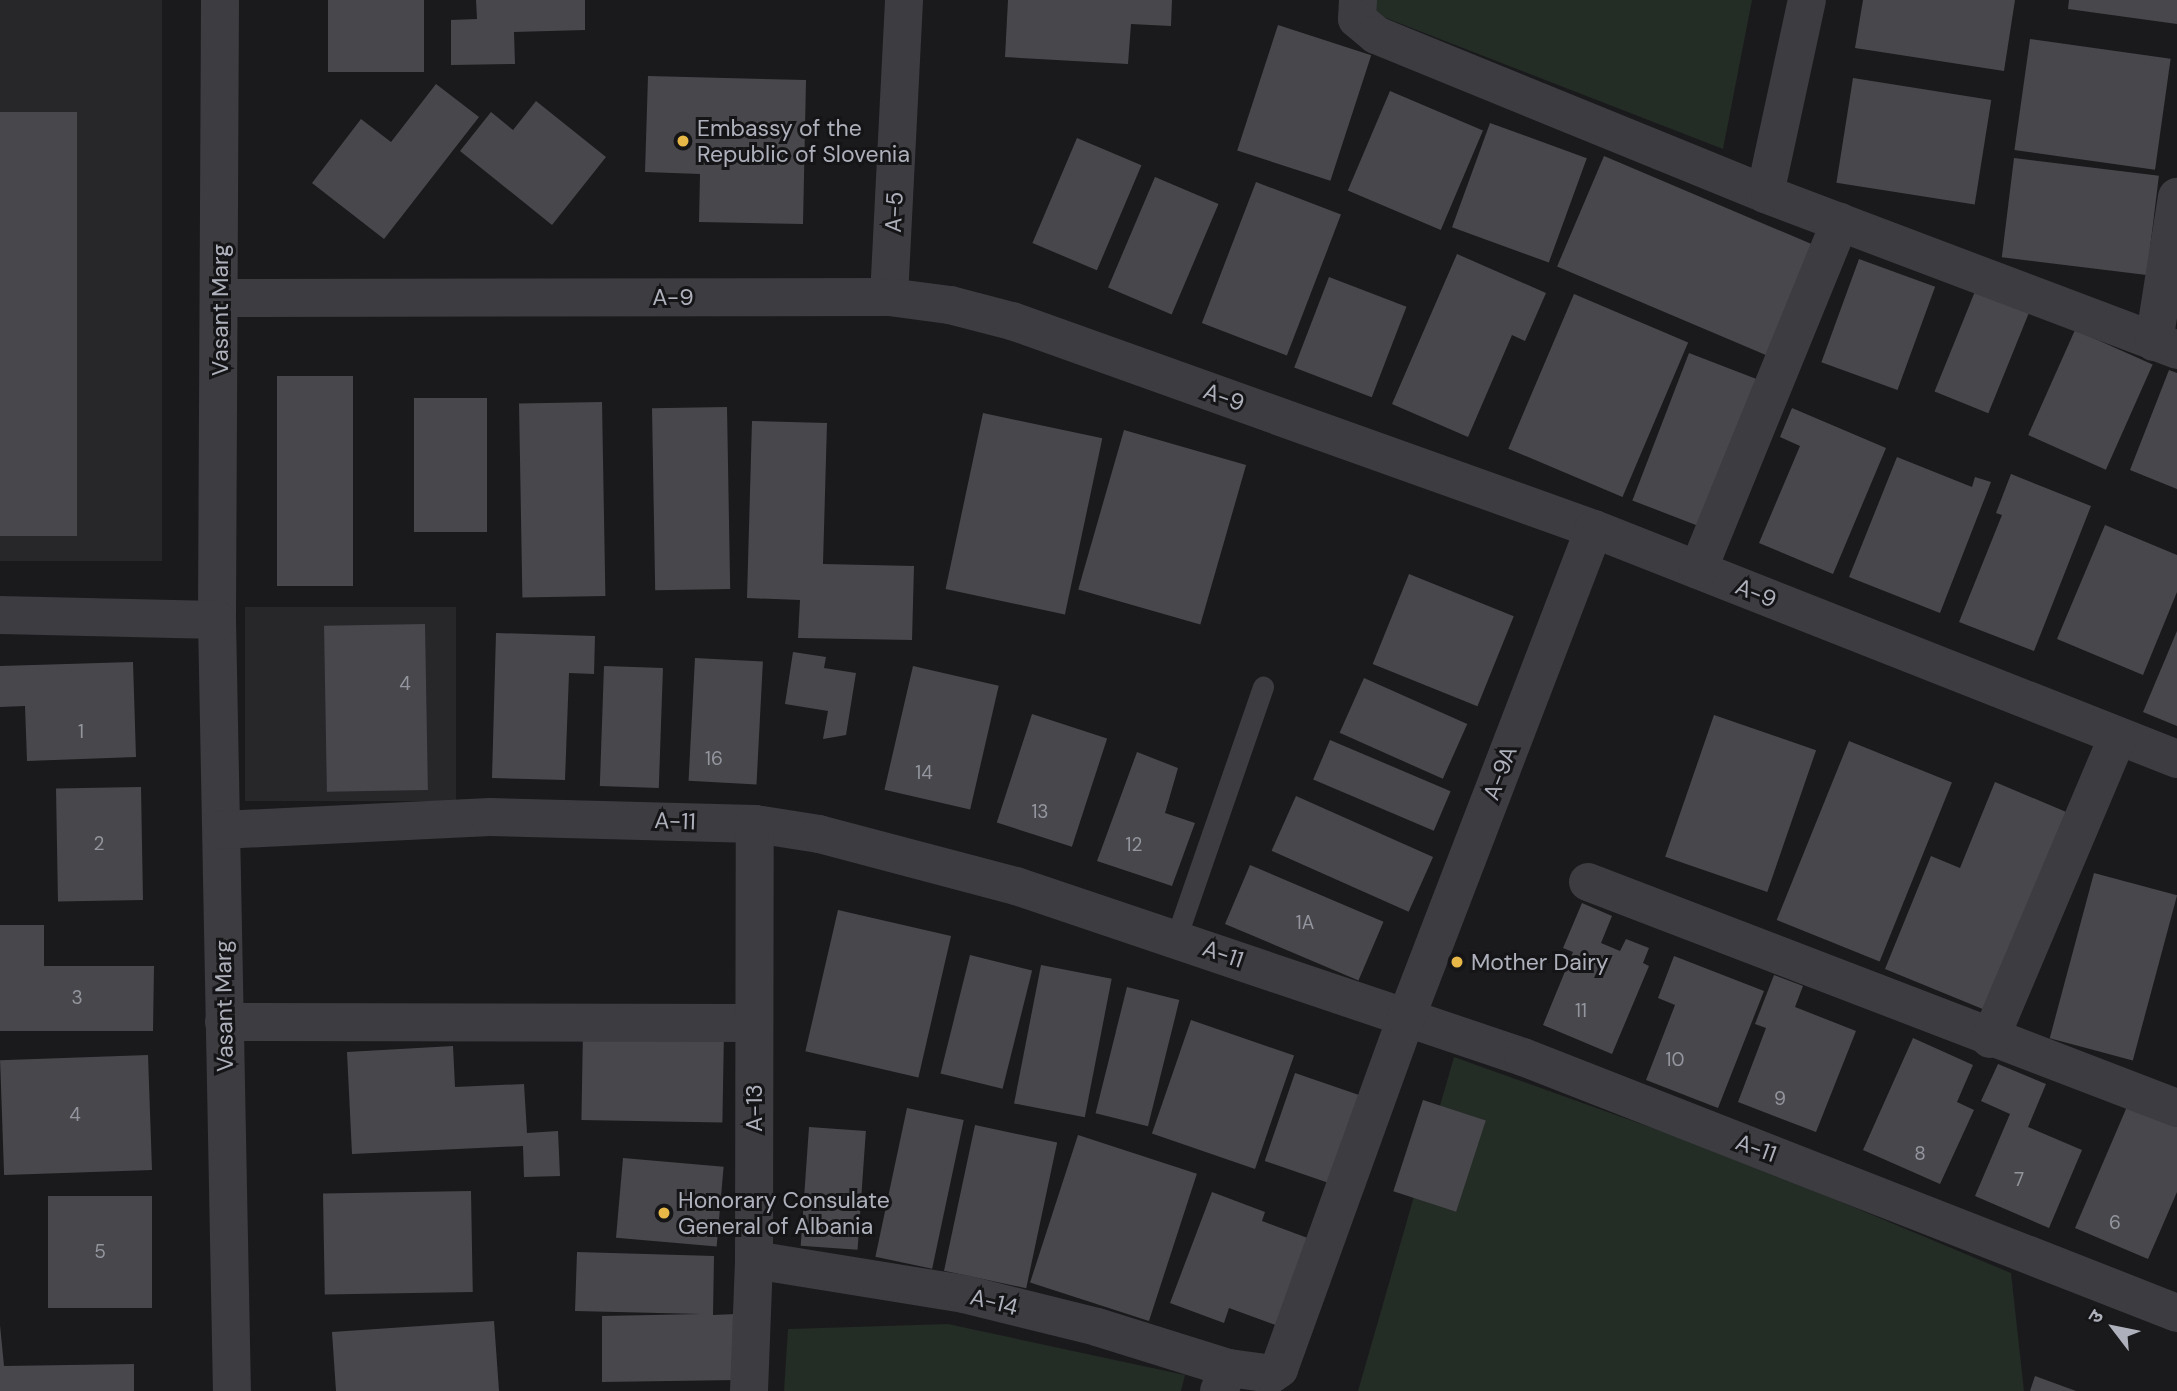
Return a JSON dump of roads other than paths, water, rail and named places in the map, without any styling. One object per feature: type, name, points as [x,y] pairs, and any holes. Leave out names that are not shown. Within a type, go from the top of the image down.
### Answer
[{"type":"street","name":"Vasant Marg","points":[[220,0],[217,620],[232,1391]]},
{"type":"street","name":"A-5","points":[[889,297],[904,0]]},
{"type":"street","points":[[1358,0],[1357,19],[1376,36],[1765,194],[2166,346],[2177,197]]},
{"type":"street","points":[[1765,194],[1807,0]]},
{"type":"street","points":[[1698,570],[1840,222]]},
{"type":"street","name":"A-9","points":[[220,298],[889,297],[1013,321],[1594,529],[2177,759]]},
{"type":"street","name":"A-9A","points":[[1224,1380],[1272,1374],[1279,1369],[1406,1018],[1594,529]]},
{"type":"street","points":[[0,615],[217,620]]},
{"type":"street","points":[[1990,1040],[2118,736]]},
{"type":"street","name":"A-11","points":[[222,830],[490,817],[755,824],[819,834],[1004,882],[1523,1057],[2177,1313]]},
{"type":"street","name":"A-13","points":[[749,1391],[754,1260],[755,824]]},
{"type":"street","points":[[1588,882],[1990,1040],[2177,1108]]},
{"type":"street","points":[[224,1021],[754,1023]]},
{"type":"street","name":"A-14","points":[[754,1260],[964,1294],[1097,1327],[1224,1380]]},
{"type":"lane","points":[[1176,938],[1263,687]]},
{"type":"place","name":"Embassy of the Republic of Slovenia","points":[[683,141]]},
{"type":"place","name":"Mother Dairy","points":[[1457,962]]},
{"type":"place","name":"Honorary Consulate General of Albania","points":[[664,1213]]}]
